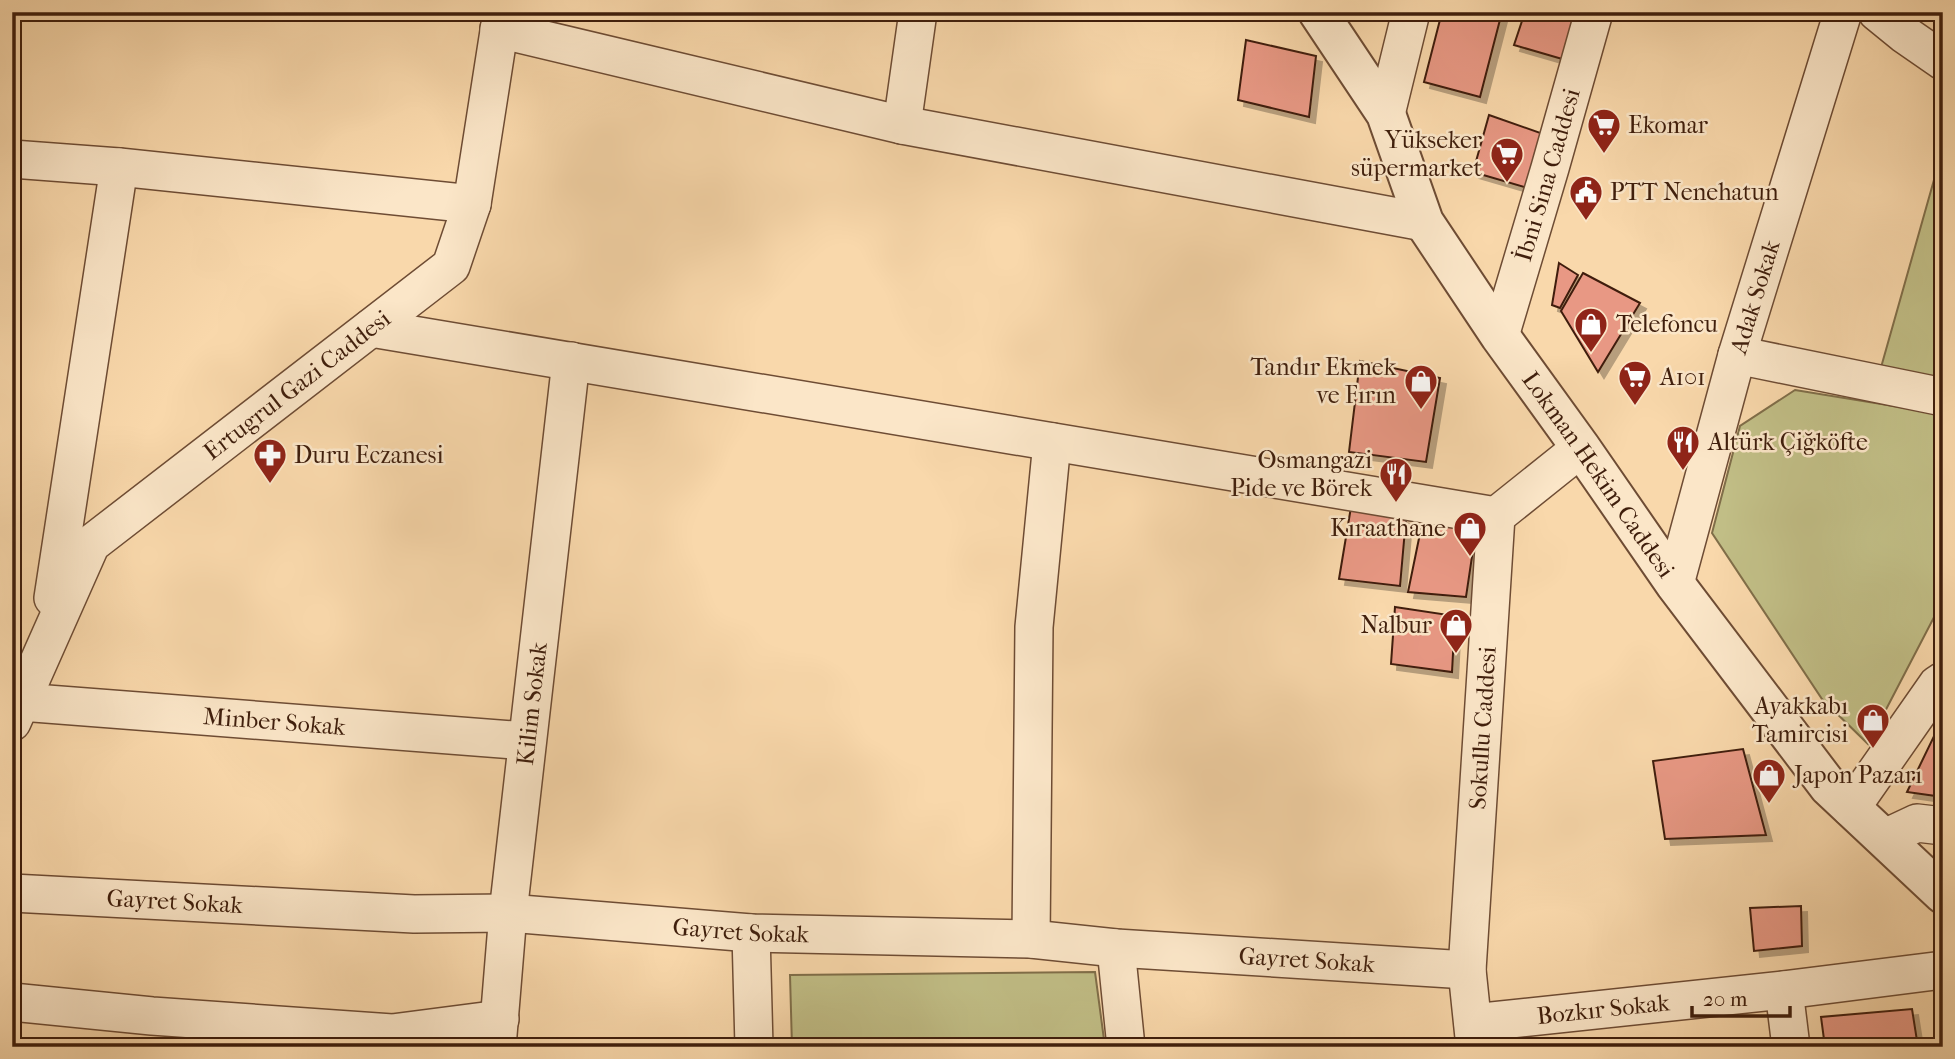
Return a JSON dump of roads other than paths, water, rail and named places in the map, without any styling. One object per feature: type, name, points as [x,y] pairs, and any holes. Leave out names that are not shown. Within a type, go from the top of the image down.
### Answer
[{"type":"street","points":[[902,125],[918,12]]},
{"type":"street","name":"Lokman Hekim Caddesi","points":[[1318,12],[1386,114],[1424,222],[1500,337],[1581,447],[1675,584],[1829,787],[1943,894]]},
{"type":"street","points":[[1386,114],[1411,12]]},
{"type":"street","name":"İbni Sina Caddesi","points":[[1500,337],[1594,12]]},
{"type":"street","name":"Adak Sokak","points":[[1675,584],[1737,355],[1843,12]]},
{"type":"street","points":[[1896,19],[1943,61]]},
{"type":"street","points":[[500,21],[902,125],[1424,222]]},
{"type":"street","name":"Ertugrul Gazi Caddesi","points":[[17,712],[92,544],[451,266],[472,205],[500,21]]},
{"type":"street","points":[[12,159],[118,167],[472,205]]},
{"type":"street","points":[[46,645],[118,167]]},
{"type":"street","points":[[371,328],[1496,516],[1581,447]]},
{"type":"street","points":[[1737,355],[1943,397]]},
{"type":"street","name":"Kilim Sokak","points":[[498,1033],[508,913],[571,361]]},
{"type":"street","points":[[1031,939],[1034,628],[1052,442]]},
{"type":"street","name":"Sokullu Caddesi","points":[[1474,1035],[1467,970],[1496,516]]},
{"type":"street","points":[[1852,808],[1937,685],[1943,681]]},
{"type":"street","name":"Minber Sokak","points":[[17,712],[527,741]]},
{"type":"street","points":[[1885,838],[1917,823],[1943,826]]},
{"type":"street","name":"Gayret Sokak","points":[[12,893],[414,914],[508,913],[751,933],[1031,939],[1116,948],[1467,970]]},
{"type":"street","points":[[751,933],[754,1047]]},
{"type":"street","points":[[1116,948],[1126,1047]]},
{"type":"street","name":"Bozkır Sokak","points":[[1474,1035],[1943,970]]},
{"type":"street","points":[[1784,990],[1791,1047]]},
{"type":"street","points":[[12,1002],[152,1016],[392,1033],[498,1033]]},
{"type":"place","name":"Ekomar","points":[[1604,155]]},
{"type":"place","name":"Yükseker süpermarket","points":[[1507,184]]},
{"type":"place","name":"PTT Nenehatun","points":[[1586,222]]},
{"type":"place","name":"Telefoncu","points":[[1591,354]]},
{"type":"place","name":"A101","points":[[1635,407]]},
{"type":"place","name":"Tandır Ekmek ve Fırın","points":[[1421,411]]},
{"type":"place","name":"Altürk Çiğköfte","points":[[1683,472]]},
{"type":"place","name":"Duru Eczanesi","points":[[270,485]]},
{"type":"place","name":"Osmangazi Pide ve Börek","points":[[1396,504]]},
{"type":"place","name":"Kıraathane","points":[[1470,558]]},
{"type":"place","name":"Nalbur","points":[[1456,655]]},
{"type":"place","name":"Ayakkabı Tamircisi","points":[[1873,750]]},
{"type":"place","name":"Japon Pazarı","points":[[1769,805]]}]
